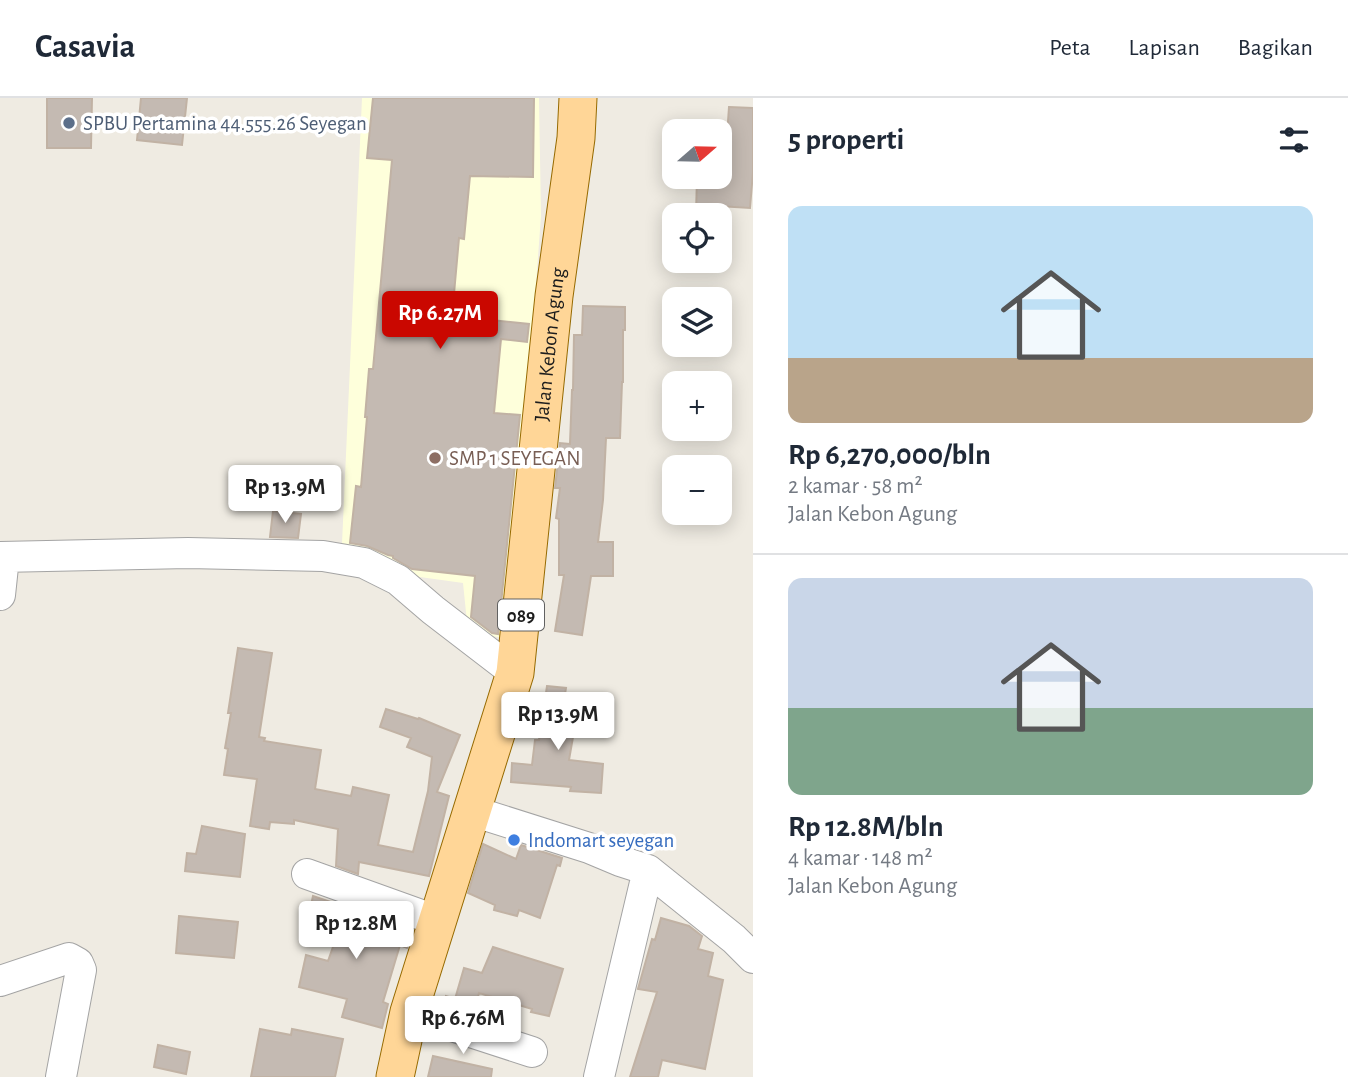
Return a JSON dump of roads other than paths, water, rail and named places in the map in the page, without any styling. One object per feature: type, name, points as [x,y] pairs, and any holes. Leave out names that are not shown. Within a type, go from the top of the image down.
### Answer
[{"type":"main road","name":"089","points":[[576,138],[578,98]]},
{"type":"main road","points":[[576,138],[593,98]]},
{"type":"main road","name":"Jalan Kebon Agung","points":[[395,1077],[409,1012],[514,673],[554,296],[576,138]]},
{"type":"street","points":[[0,595],[2,557],[188,553],[323,556],[364,563],[398,580],[514,673]]},
{"type":"street","points":[[472,811],[589,848],[648,870],[734,939],[753,958]]},
{"type":"street","points":[[599,1077],[648,870]]},
{"type":"street","points":[[307,874],[438,921]]},
{"type":"street","points":[[0,981],[69,958],[78,963],[81,970],[61,1077]]},
{"type":"street","points":[[409,1012],[532,1052]]},
{"type":"place","name":"SPBU Pertamina 44.555.26 Seyegan","points":[[69,123]]},
{"type":"place","name":"SMP 1 SEYEGAN","points":[[435,458]]},
{"type":"place","name":"Indomart seyegan","points":[[514,840]]}]
